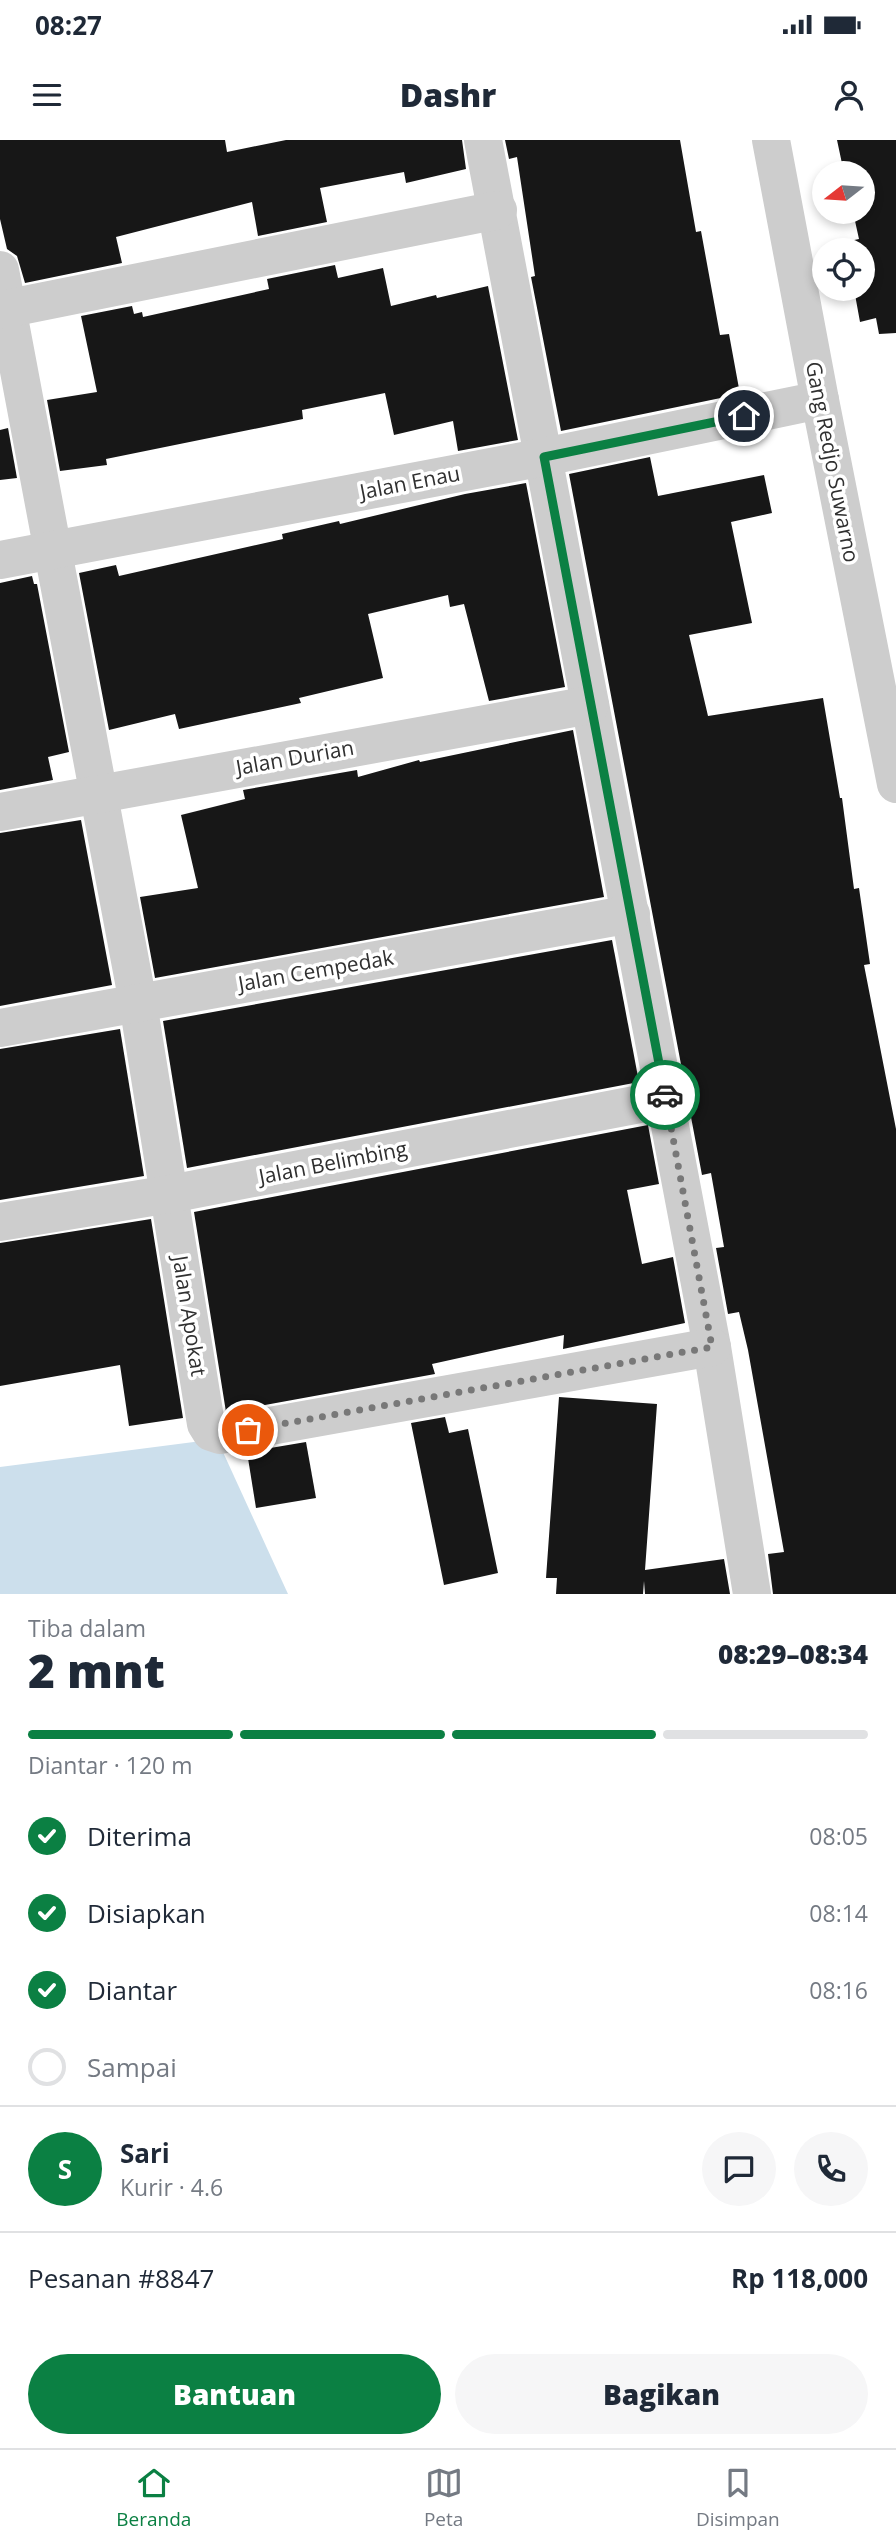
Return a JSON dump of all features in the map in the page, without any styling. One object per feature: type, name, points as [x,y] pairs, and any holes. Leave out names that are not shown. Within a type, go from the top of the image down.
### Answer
[{"type":"street","points":[[483,140],[712,1347],[752,1594]]},
{"type":"street","name":"Gang Redjo Suwarno","points":[[771,140],[820,400],[886,678],[896,784]]},
{"type":"street","points":[[4,309],[498,210]]},
{"type":"street","name":"Jalan Apokat","points":[[0,270],[4,309],[138,1003],[206,1424],[211,1432],[220,1435],[712,1347]]},
{"type":"street","name":"Jalan Enau","points":[[0,560],[544,457],[820,400]]},
{"type":"street","name":"Jalan Durian","points":[[0,812],[590,705]]},
{"type":"street","name":"Jalan Cempedak","points":[[0,1028],[631,914]]},
{"type":"street","name":"Jalan Belimbing","points":[[0,1222],[170,1194],[666,1099]]},
{"type":"water","points":[[217,1439],[288,1594],[0,1594],[0,1467]]},
{"type":"building","points":[[0,140],[225,140],[227,152],[286,140],[462,140],[466,169],[406,183],[404,172],[320,188],[327,222],[258,236],[252,202],[116,237],[122,263],[25,283],[17,256],[7,249],[0,219]]},
{"type":"building","points":[[505,140],[680,140],[696,232],[701,231],[720,335],[729,334],[740,394],[561,431],[531,277],[535,276],[517,157],[509,159]]},
{"type":"building","points":[[837,140],[896,140],[896,333],[879,334],[876,318],[860,322],[856,301],[875,301],[875,238],[859,238],[856,224],[875,224],[875,161],[841,161]]},
{"type":"building","points":[[335,265],[338,278],[383,268],[391,306],[488,286],[518,440],[458,451],[453,421],[394,435],[385,393],[302,410],[303,419],[106,459],[107,465],[60,471],[47,400],[97,392],[81,316],[132,306],[134,314],[142,312],[143,317],[269,289],[267,279]]},
{"type":"building","points":[[8,428],[17,478],[0,480],[0,430]]},
{"type":"building","points":[[650,457],[658,496],[764,475],[772,513],[731,522],[752,623],[689,635],[708,716],[823,698],[842,798],[854,889],[859,888],[870,964],[864,965],[896,1129],[896,1594],[773,1594],[768,1554],[784,1552],[748,1350],[739,1312],[728,1314],[716,1248],[724,1247],[711,1173],[702,1175],[569,474]]},
{"type":"building","points":[[526,483],[565,687],[489,701],[464,604],[450,607],[448,595],[368,614],[383,678],[299,698],[301,703],[179,729],[175,714],[109,730],[79,573],[116,565],[119,576],[283,539],[282,534]]},
{"type":"building","points":[[32,576],[34,584],[37,584],[69,752],[48,757],[53,780],[0,790],[0,583]]},
{"type":"building","points":[[573,730],[604,897],[155,978],[140,897],[198,888],[181,815],[245,799],[243,790],[357,770],[358,777],[419,760],[420,762]]},
{"type":"building","points":[[81,820],[112,985],[0,1006],[0,833]]},
{"type":"building","points":[[612,940],[639,1082],[187,1168],[163,1021]]},
{"type":"building","points":[[120,1029],[144,1176],[0,1200],[0,1049]]},
{"type":"building","points":[[648,1125],[659,1184],[627,1190],[642,1264],[673,1257],[685,1323],[563,1349],[564,1335],[432,1364],[435,1374],[226,1412],[194,1212]]},
{"type":"building","points":[[151,1219],[183,1418],[129,1426],[120,1365],[0,1386],[0,1243]]},
{"type":"building","points":[[559,1397],[657,1404],[645,1570],[724,1559],[730,1594],[645,1594],[644,1581],[643,1594],[556,1594],[557,1578],[546,1578]]},
{"type":"building","points":[[445,1417],[449,1433],[468,1429],[498,1573],[444,1585],[411,1423]]},
{"type":"building","points":[[306,1442],[316,1498],[256,1508],[247,1452]]},
{"type":"way so far","points":[[248,1430],[712,1347],[665,1095]]},
{"type":"route","points":[[665,1095],[544,457],[744,416]]}]
